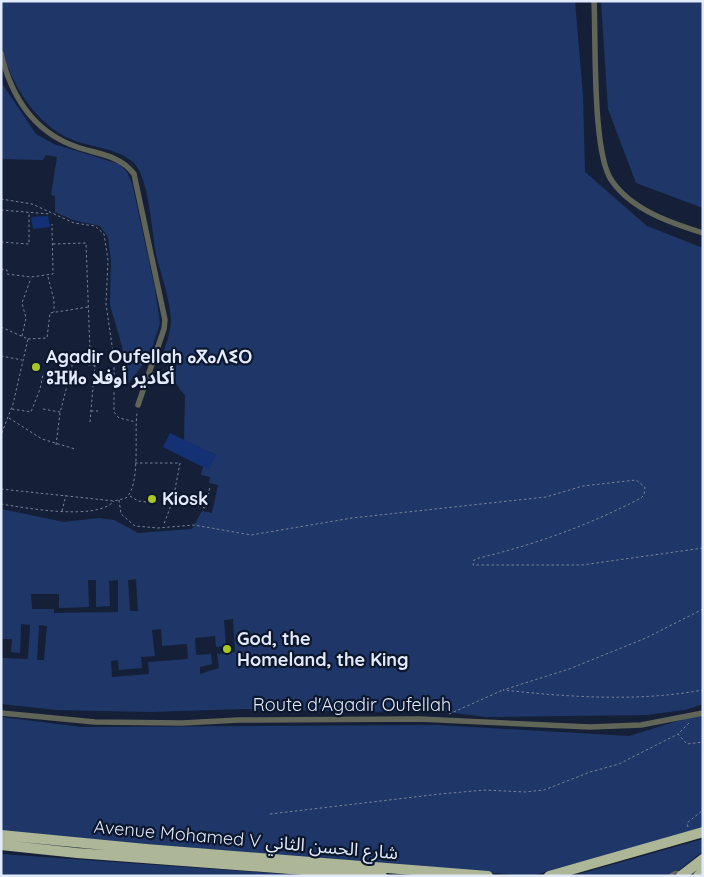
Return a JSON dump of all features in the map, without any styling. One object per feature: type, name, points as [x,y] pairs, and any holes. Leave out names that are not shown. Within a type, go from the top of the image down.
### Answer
[{"type":"highway","points":[[549,876],[703,832]]},
{"type":"highway","name":"Avenue Mohamed V شارع الحسن الثاني","points":[[1,835],[129,848],[488,876]]},
{"type":"highway","name":"Avenue Mohamed V شارع الحسن الثاني","points":[[1,845],[77,854],[382,876]]},
{"type":"highway","points":[[682,875],[703,859]]},
{"type":"highway","points":[[698,876],[703,872]]},
{"type":"street","points":[[594,1],[599,134],[602,158],[611,181],[627,198],[653,214],[703,233]]},
{"type":"street","points":[[1,53],[14,89],[35,122],[44,132],[76,147],[119,160],[134,174],[165,320],[164,329],[138,405]]},
{"type":"street","name":"Route d'Agadir Oufellah","points":[[1,713],[84,721],[182,723],[247,720],[438,720],[590,727],[641,725],[700,714]]},
{"type":"lane","points":[[669,876],[675,872],[682,875]]},
{"type":"path","points":[[1,199],[32,204],[74,223],[95,226],[104,234],[108,260],[106,304],[114,359],[114,412],[119,418],[136,422]]},
{"type":"path","points":[[1,210],[52,214]]},
{"type":"path","points":[[1,242],[29,244],[29,212]]},
{"type":"path","points":[[1,269],[7,270],[7,274],[31,277],[53,274],[52,224]]},
{"type":"path","points":[[53,244],[86,243],[90,351],[96,352],[90,422]]},
{"type":"path","points":[[48,276],[54,300],[54,312]]},
{"type":"path","points":[[22,336],[26,318],[22,303],[31,277]]},
{"type":"path","points":[[1,326],[28,339],[47,338],[50,313],[88,307]]},
{"type":"path","points":[[1,435],[12,409],[28,339]]},
{"type":"path","points":[[1,356],[23,361]]},
{"type":"path","points":[[56,445],[60,412],[73,362],[95,366]]},
{"type":"path","points":[[12,409],[31,412],[40,389],[42,374]]},
{"type":"path","points":[[1,489],[114,501],[130,495],[134,483],[138,405]]},
{"type":"path","points":[[43,408],[60,412]]},
{"type":"path","points":[[91,411],[98,411]]},
{"type":"path","points":[[8,418],[56,445],[74,449]]},
{"type":"path","points":[[134,463],[180,463],[173,500],[164,524]]},
{"type":"path","points":[[119,500],[121,514],[135,526],[158,528],[194,525],[251,535],[352,518],[546,497],[583,486],[636,480],[644,487],[644,495],[641,498],[578,528],[516,550],[474,560],[474,565],[582,565],[703,548]]},
{"type":"path","points":[[173,500],[205,508],[210,487]]},
{"type":"path","points":[[61,512],[66,495]]},
{"type":"path","points":[[130,495],[138,500],[154,503]]},
{"type":"path","points":[[1,504],[61,512],[105,508],[114,501]]},
{"type":"path","points":[[438,720],[503,690],[569,669],[646,638],[703,610]]},
{"type":"path","points":[[503,690],[619,696],[672,694],[703,690]]},
{"type":"path","points":[[270,814],[485,790],[525,792],[544,790],[590,772],[619,764],[678,734],[700,714]]},
{"type":"path","points":[[678,734],[687,744],[703,742]]},
{"type":"path","points":[[690,836],[687,823],[703,810]]},
{"type":"shaded area","points":[[1,1],[575,1],[583,96],[585,172],[647,226],[703,248],[703,704],[685,710],[646,715],[487,717],[430,710],[367,712],[242,709],[150,712],[57,710],[1,704],[1,658],[28,659],[30,625],[21,624],[20,653],[11,652],[12,639],[1,639],[1,509],[64,522],[99,518],[114,520],[138,533],[192,529],[202,511],[212,513],[218,485],[209,483],[210,477],[201,475],[203,467],[216,455],[184,440],[185,396],[167,371],[167,367],[175,369],[178,361],[162,358],[171,318],[167,294],[156,254],[149,206],[139,170],[134,163],[121,154],[81,143],[59,133],[35,112],[16,85],[4,54],[1,39]],"holes":[[[136,579],[138,611],[130,611],[128,580]],[[88,580],[96,580],[96,607],[110,606],[109,581],[118,580],[118,612],[54,613],[54,609],[32,609],[31,594],[59,594],[59,608],[89,607]],[[233,619],[235,652],[217,654],[219,668],[200,674],[200,667],[212,664],[211,654],[196,655],[195,638],[215,636],[216,647],[226,646],[224,620]],[[39,625],[47,626],[44,660],[37,660]],[[161,629],[162,646],[187,644],[188,659],[148,662],[149,674],[112,677],[111,661],[118,660],[119,670],[142,668],[141,657],[155,656],[152,630]]]},
{"type":"shaded area","points":[[601,1],[703,1],[703,208],[636,183],[608,109]]},
{"type":"shaded area","points":[[1,78],[3,85],[36,134],[54,144],[119,164],[127,172],[132,183],[155,289],[160,323],[150,355],[128,384],[122,346],[110,305],[111,261],[108,237],[100,226],[73,220],[55,212],[55,196],[51,195],[57,157],[46,155],[43,160],[1,159]]},
{"type":"shaded area","points":[[703,713],[703,828],[530,876],[1,832],[1,717],[82,727],[436,725],[629,736]]},
{"type":"shaded area","points":[[703,839],[703,851],[678,871],[674,870],[668,876],[572,876]]},
{"type":"shaded area","points":[[1,854],[314,876],[1,876]]},
{"type":"building","points":[[48,216],[50,227],[33,229],[31,217]]},
{"type":"building","points":[[170,433],[216,455],[209,470],[163,447]]},
{"type":"place","name":"Agadir Oufellah ⴰⴳⴰⴷⵉⵔ ⵓⴼⵍⴰ أكادير أوفلا","points":[[36,367]]},
{"type":"place","name":"Kiosk","points":[[152,499]]},
{"type":"place","name":"God, the Homeland, the King","points":[[227,649]]}]
